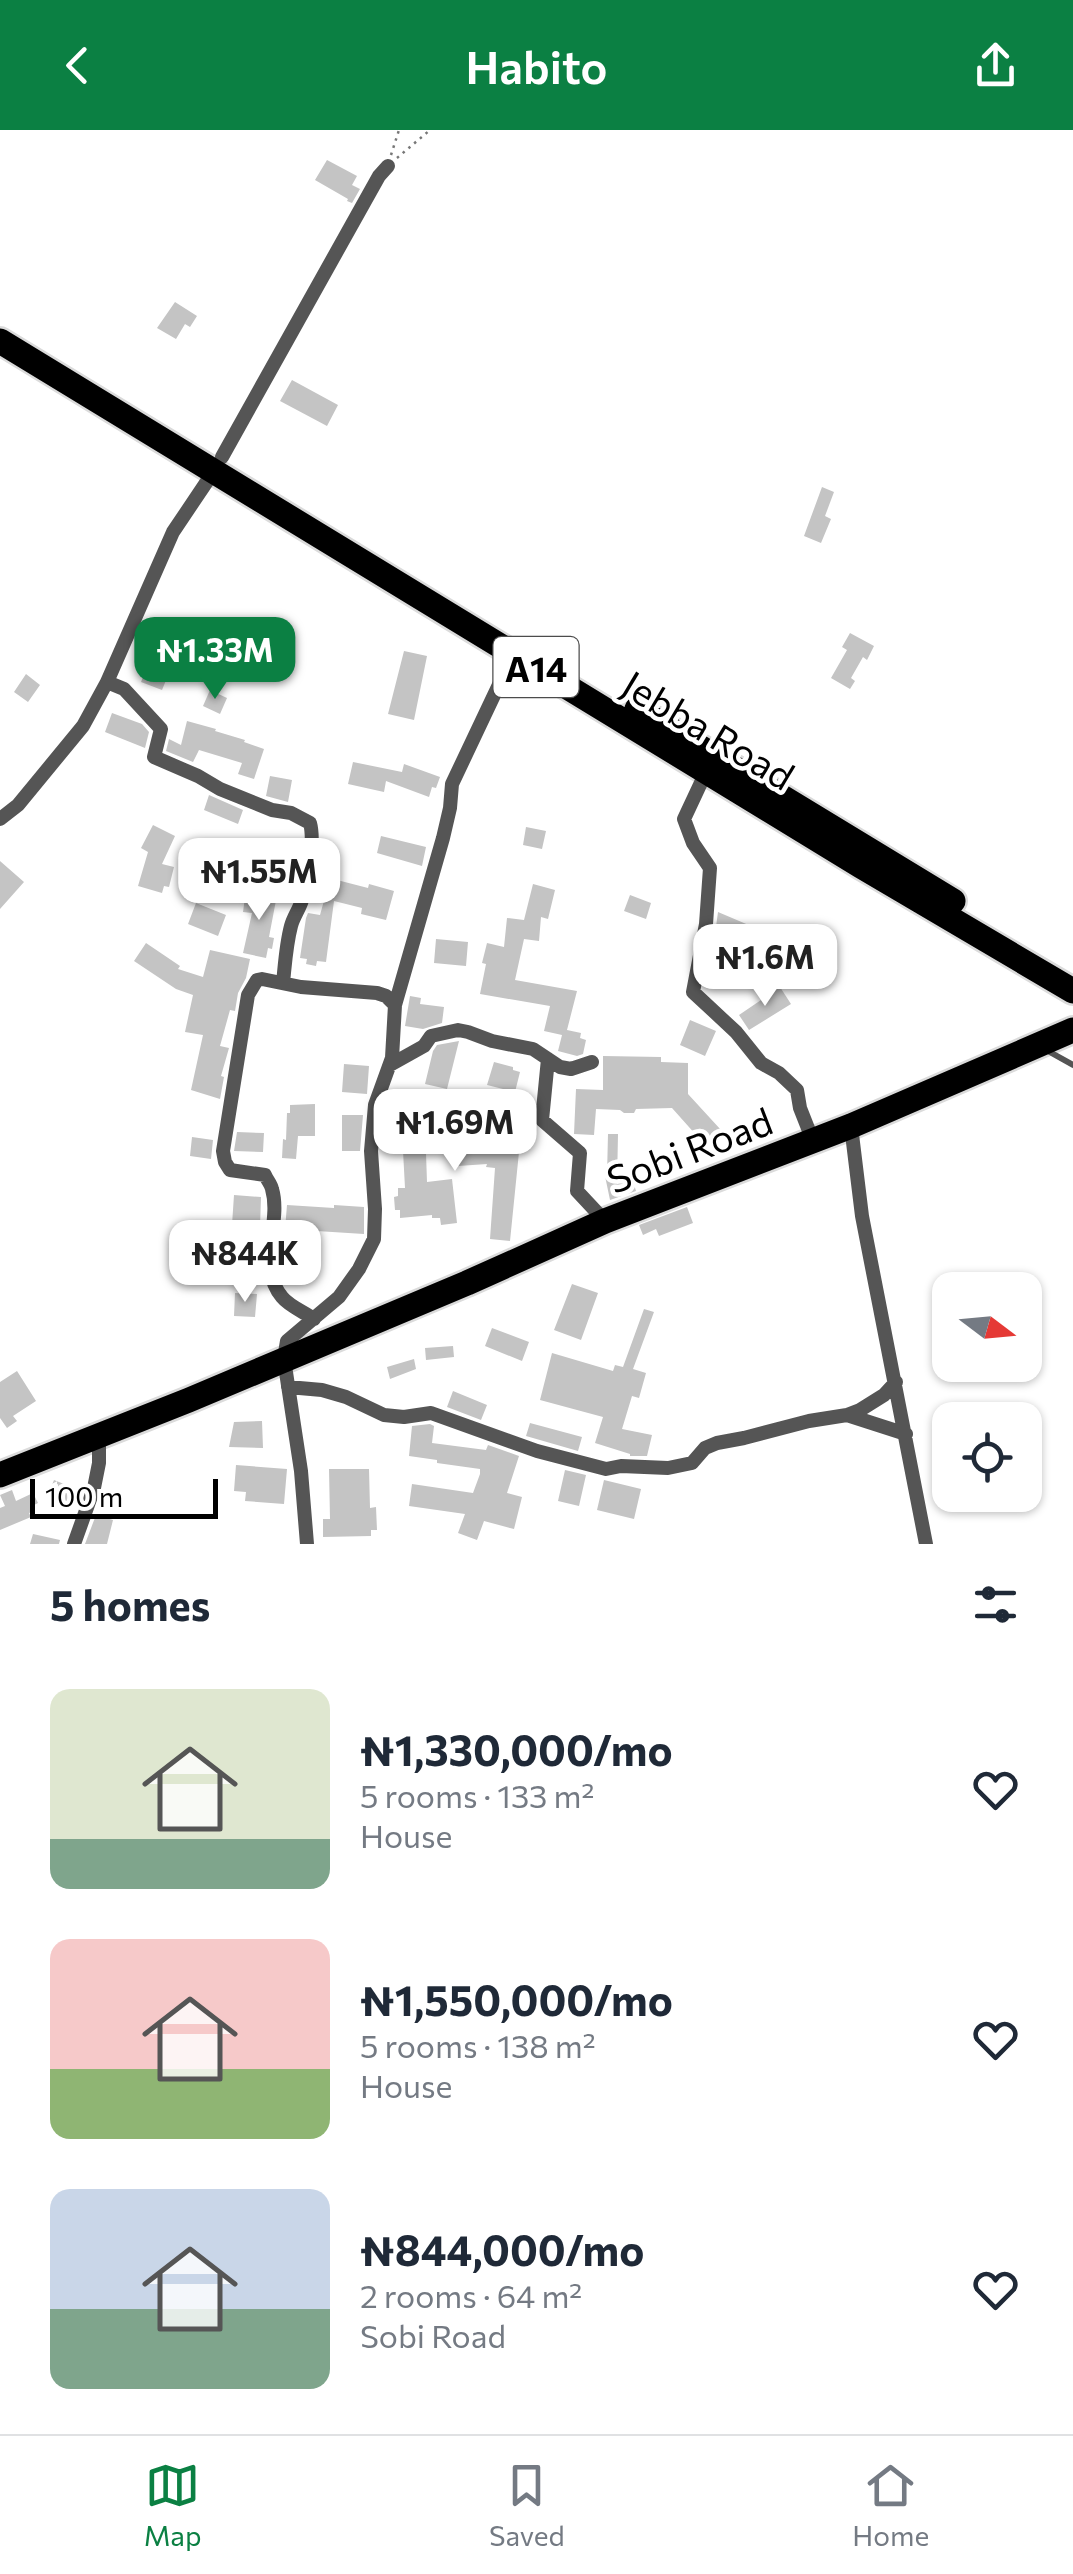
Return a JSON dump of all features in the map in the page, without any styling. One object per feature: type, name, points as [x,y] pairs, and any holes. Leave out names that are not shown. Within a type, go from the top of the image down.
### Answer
[{"type":"highway","name":"A14","points":[[0,324],[218,464],[1073,973]]},
{"type":"highway","name":"Jebba Road","points":[[0,341],[218,464],[706,772],[1073,991]]},
{"type":"highway","name":"Sobi Road","points":[[0,1475],[99,1438],[605,1221],[852,1126],[1073,1030]]},
{"type":"street","points":[[0,819],[18,805],[83,726],[107,682],[173,532],[218,464],[388,166]]},
{"type":"street","points":[[306,1544],[301,1470],[284,1359],[287,1342],[339,1297],[374,1239],[372,1126],[375,1105],[390,1065],[396,1005],[443,838],[452,784],[514,653]]},
{"type":"street","points":[[107,682],[124,689],[161,729],[154,757],[220,790],[310,823],[314,834],[312,850],[302,900],[292,922],[283,983]]},
{"type":"street","points":[[706,772],[684,819],[693,843],[710,868],[706,924],[693,992],[736,1032],[761,1063],[797,1090],[813,1142]]},
{"type":"street","points":[[314,1318],[282,1297],[273,1279],[272,1189],[265,1175],[230,1170],[225,1162],[223,1151],[248,995],[257,980],[377,993],[396,1005]]},
{"type":"street","points":[[390,1065],[424,1046],[431,1036],[458,1030],[534,1049],[560,1068],[571,1069],[592,1062]]},
{"type":"street","points":[[548,1059],[542,1120],[580,1153],[577,1191],[605,1221]]},
{"type":"street","points":[[852,1126],[862,1216],[926,1544]]},
{"type":"street","points":[[288,1387],[346,1397],[384,1416],[431,1413],[537,1451],[606,1469],[668,1468],[692,1463],[705,1448],[717,1443],[847,1415],[872,1404],[896,1382]]},
{"type":"street","points":[[847,1415],[906,1434]]},
{"type":"street","points":[[74,1544],[94,1488],[99,1438]]},
{"type":"lane","points":[[1038,1045],[1073,1065]]},
{"type":"path","points":[[388,166],[399,130]]},
{"type":"path","points":[[388,166],[430,130]]},
{"type":"building","points":[[327,160],[357,176],[352,185],[360,189],[352,203],[315,180]]},
{"type":"building","points":[[175,302],[197,316],[190,327],[185,324],[176,339],[157,328]]},
{"type":"building","points":[[292,380],[338,405],[327,426],[280,401]]},
{"type":"building","points":[[822,487],[834,492],[825,516],[831,519],[821,543],[804,536]]},
{"type":"building","points":[[206,621],[248,636],[239,660],[198,646]]},
{"type":"building","points":[[850,633],[874,646],[851,678],[855,681],[850,689],[831,678],[847,650],[842,647]]},
{"type":"building","points":[[404,651],[427,656],[414,720],[388,714]]},
{"type":"building","points":[[150,659],[171,668],[162,690],[141,682]]},
{"type":"building","points":[[26,674],[40,685],[28,702],[14,692]]},
{"type":"building","points":[[210,690],[227,698],[220,714],[203,706]]},
{"type":"building","points":[[112,713],[142,724],[149,732],[145,748],[105,732]]},
{"type":"building","points":[[187,721],[264,749],[254,779],[238,774],[242,763],[199,750],[193,762],[166,751],[169,739],[181,745]]},
{"type":"building","points":[[353,762],[402,772],[404,764],[440,777],[429,797],[386,781],[384,792],[348,784]]},
{"type":"building","points":[[270,776],[292,780],[288,802],[266,796]]},
{"type":"building","points":[[209,795],[243,810],[238,824],[204,810]]},
{"type":"building","points":[[153,825],[175,836],[162,864],[174,867],[169,887],[164,886],[162,893],[138,886],[148,852],[141,848]]},
{"type":"building","points":[[526,827],[546,831],[542,849],[523,845]]},
{"type":"building","points":[[381,836],[426,847],[422,866],[377,853]]},
{"type":"building","points":[[194,839],[219,847],[210,874],[186,866]]},
{"type":"building","points":[[0,861],[24,882],[0,909]]},
{"type":"building","points":[[332,872],[338,874],[337,880],[394,891],[386,920],[361,914],[362,908],[334,901],[326,962],[306,964],[307,959],[300,958],[306,918],[308,913],[320,915]]},
{"type":"building","points":[[533,884],[555,890],[548,919],[541,917],[539,941],[524,939],[515,980],[577,991],[567,1030],[581,1033],[580,1038],[586,1040],[583,1054],[577,1056],[558,1051],[562,1035],[544,1031],[550,1006],[480,994],[487,943],[504,947],[507,918],[524,920]]},
{"type":"building","points":[[246,890],[277,895],[269,937],[274,938],[266,958],[243,953],[252,913],[243,912]]},
{"type":"building","points":[[630,895],[651,903],[646,919],[624,911]]},
{"type":"building","points":[[196,903],[226,915],[218,936],[188,924]]},
{"type":"building","points":[[718,912],[758,929],[749,950],[715,934]]},
{"type":"building","points":[[436,939],[468,942],[466,966],[434,963]]},
{"type":"building","points":[[146,943],[180,966],[178,969],[203,977],[210,950],[250,959],[220,1046],[229,1048],[221,1076],[224,1077],[220,1099],[191,1090],[203,1035],[185,1032],[193,995],[176,989],[134,961]]},
{"type":"building","points":[[780,987],[791,1004],[749,1030],[739,1015]]},
{"type":"building","points":[[410,996],[421,998],[420,1004],[444,1007],[442,1023],[423,1029],[405,1026]]},
{"type":"building","points":[[690,1020],[716,1031],[705,1056],[680,1045]]},
{"type":"building","points":[[459,1041],[447,1089],[425,1084],[437,1045]]},
{"type":"building","points":[[603,1056],[661,1057],[661,1062],[688,1063],[688,1094],[721,1130],[705,1145],[672,1108],[636,1109],[634,1113],[596,1109],[594,1135],[574,1134],[576,1089],[603,1090]]},
{"type":"building","points":[[494,1062],[520,1072],[515,1092],[487,1085]]},
{"type":"building","points":[[344,1064],[369,1066],[367,1094],[342,1092]]},
{"type":"building","points":[[315,1104],[315,1136],[298,1136],[296,1159],[282,1158],[290,1105]]},
{"type":"building","points":[[342,1115],[363,1115],[360,1151],[342,1151]]},
{"type":"building","points":[[432,1118],[478,1118],[479,1148],[519,1152],[510,1241],[490,1239],[495,1168],[486,1167],[487,1164],[458,1166],[458,1151],[426,1153],[427,1182],[452,1179],[457,1223],[441,1225],[440,1218],[432,1215],[400,1218],[400,1210],[395,1210],[398,1188],[405,1188],[402,1132],[433,1131]]},
{"type":"building","points":[[237,1132],[264,1133],[263,1152],[234,1151]]},
{"type":"building","points":[[608,1134],[618,1134],[617,1184],[632,1178],[636,1191],[610,1200],[605,1176]]},
{"type":"building","points":[[192,1137],[213,1140],[211,1159],[190,1156]]},
{"type":"building","points":[[234,1195],[261,1197],[260,1227],[232,1225]]},
{"type":"building","points":[[287,1205],[364,1207],[364,1234],[285,1229]]},
{"type":"building","points":[[687,1207],[693,1223],[659,1236],[656,1229],[643,1235],[639,1225]]},
{"type":"building","points":[[572,1284],[598,1293],[581,1340],[554,1330]]},
{"type":"building","points":[[235,1293],[257,1294],[255,1317],[234,1316]]},
{"type":"building","points":[[644,1309],[654,1312],[633,1369],[646,1373],[639,1398],[632,1396],[622,1429],[652,1435],[647,1456],[630,1456],[595,1443],[603,1417],[540,1400],[552,1353],[613,1371],[615,1365],[623,1367]]},
{"type":"building","points":[[492,1328],[529,1342],[522,1361],[485,1346]]},
{"type":"building","points":[[453,1346],[454,1357],[426,1360],[425,1348]]},
{"type":"building","points":[[414,1359],[416,1369],[390,1379],[387,1367]]},
{"type":"building","points":[[17,1371],[36,1401],[13,1416],[17,1421],[7,1428],[0,1418],[0,1382]]},
{"type":"building","points":[[453,1391],[487,1405],[481,1420],[447,1407]]},
{"type":"building","points":[[262,1421],[263,1448],[229,1447],[234,1422]]},
{"type":"building","points":[[530,1423],[582,1437],[578,1451],[526,1436]]},
{"type":"building","points":[[412,1426],[434,1426],[432,1443],[486,1450],[488,1445],[519,1456],[507,1493],[522,1497],[514,1529],[484,1521],[477,1540],[458,1533],[465,1514],[409,1506],[412,1484],[473,1493],[480,1474],[480,1469],[409,1456]]},
{"type":"building","points":[[236,1465],[287,1469],[284,1504],[245,1501],[246,1492],[234,1491]]},
{"type":"building","points":[[329,1469],[369,1469],[370,1508],[376,1507],[377,1530],[371,1530],[371,1536],[323,1537],[323,1519],[330,1519]]},
{"type":"building","points":[[565,1470],[586,1475],[579,1506],[558,1501]]},
{"type":"building","points":[[54,1480],[79,1490],[72,1507],[47,1497]]},
{"type":"building","points":[[604,1480],[641,1489],[634,1519],[597,1510]]},
{"type":"building","points":[[12,1490],[16,1501],[33,1493],[38,1503],[32,1506],[35,1511],[29,1513],[31,1517],[0,1530],[0,1508],[5,1506],[0,1495]]},
{"type":"building","points":[[96,1515],[113,1520],[107,1544],[85,1544]]},
{"type":"building","points":[[33,1534],[60,1540],[59,1544],[30,1544]]}]
